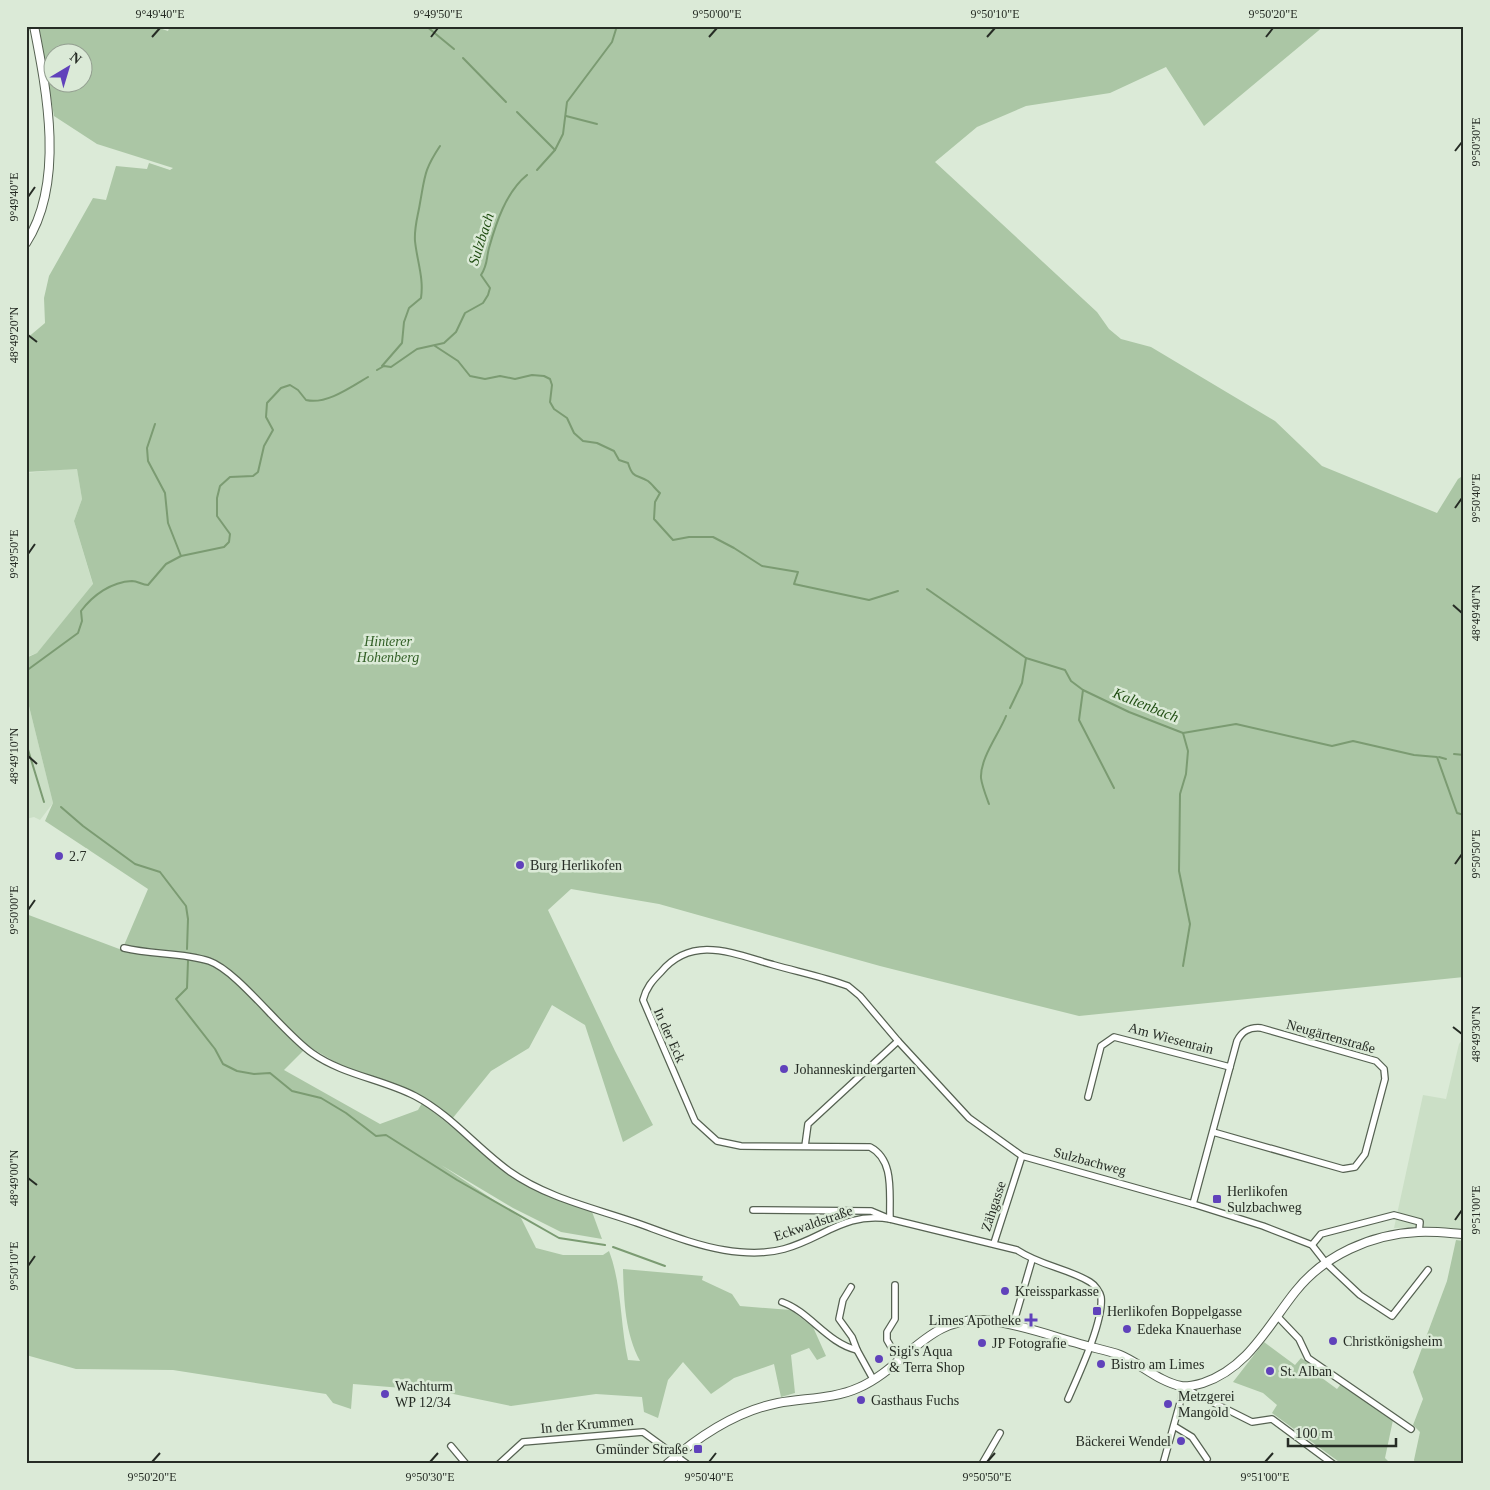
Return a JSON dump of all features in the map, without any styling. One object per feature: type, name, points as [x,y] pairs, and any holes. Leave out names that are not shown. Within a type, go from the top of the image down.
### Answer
[{"type":"main road","points":[[26,243],[36,225],[43,202],[49,149],[46,91],[34,26]]},
{"type":"main road","points":[[668,1464],[710,1431],[758,1407],[845,1393],[860,1387],[933,1332],[949,1324],[990,1320],[1013,1325],[1118,1354],[1182,1387],[1202,1383],[1234,1366],[1250,1351],[1278,1317],[1295,1292],[1326,1262],[1370,1240],[1419,1232],[1464,1234]]},
{"type":"street","name":"Eckwaldstraße","points":[[124,948],[211,961],[234,978],[273,1019],[310,1052],[330,1065],[416,1097],[445,1117],[509,1171],[531,1185],[570,1201],[698,1244],[724,1250],[777,1250],[802,1243],[842,1223],[874,1216],[994,1244]]},
{"type":"street","name":"In der Eck","points":[[890,1219],[887,1164],[879,1151],[870,1147],[741,1146],[727,1144],[717,1141],[694,1121],[643,1000],[646,989],[670,960],[684,954],[712,950],[733,952],[774,966],[829,979],[848,986],[860,996],[898,1042]]},
{"type":"street","name":"Neugärtenstraße","points":[[1193,1204],[1239,1036],[1249,1029],[1255,1028],[1376,1061],[1381,1064],[1385,1074],[1365,1154],[1355,1167],[1343,1169],[1213,1132]]},
{"type":"street","name":"Am Wiesenrain","points":[[1088,1098],[1101,1046],[1114,1037],[1230,1067]]},
{"type":"street","points":[[805,1146],[808,1124],[898,1042]]},
{"type":"street","name":"Sulzbachweg","points":[[898,1042],[969,1118],[1022,1156],[1193,1204],[1263,1226],[1312,1245],[1360,1296],[1392,1316],[1428,1270]]},
{"type":"street","name":"Zähgasse","points":[[1022,1156],[994,1244],[1017,1250],[1032,1260],[1092,1282],[1101,1297],[1100,1310],[1089,1347]]},
{"type":"street","points":[[753,1210],[872,1211],[890,1219]]},
{"type":"street","points":[[1312,1245],[1321,1234],[1394,1215],[1420,1222],[1419,1232]]},
{"type":"street","points":[[1013,1325],[1032,1260]]},
{"type":"street","points":[[895,1285],[895,1319],[887,1332],[887,1340],[898,1359]]},
{"type":"street","points":[[851,1287],[843,1300],[839,1319],[852,1337],[873,1379]]},
{"type":"street","points":[[782,1302],[795,1306],[845,1348],[857,1350]]},
{"type":"street","points":[[1278,1317],[1299,1339],[1308,1358],[1411,1429]]},
{"type":"street","points":[[1068,1399],[1089,1347]]},
{"type":"street","points":[[1162,1464],[1164,1452],[1174,1426],[1182,1387],[1252,1422],[1272,1420],[1333,1464]]},
{"type":"street","points":[[1174,1426],[1192,1437],[1207,1459]]},
{"type":"street","name":"In der Krummen","points":[[499,1464],[523,1442],[643,1432],[687,1464]]},
{"type":"street","points":[[982,1464],[1000,1433]]},
{"type":"street","points":[[450,1446],[466,1464]]},
{"type":"shaded area","points":[[77,468],[82,499],[74,521],[93,585],[37,653],[26,657],[26,473]]},
{"type":"shaded area","points":[[26,694],[53,803],[40,820],[34,817],[26,819]]},
{"type":"shaded area","points":[[1464,1038],[1464,1230],[1429,1227],[1394,1228],[1423,1095],[1446,1099],[1459,1044]]},
{"type":"green space","name":"Hinterer Hohenberg","points":[[39,26],[153,26],[168,31],[170,26],[1324,26],[1204,126],[1166,67],[1110,93],[1026,106],[977,127],[935,162],[1097,312],[1109,329],[1121,339],[1151,347],[1275,421],[1322,466],[1437,513],[1458,479],[1464,475],[1464,977],[1079,1016],[880,966],[659,904],[571,889],[548,910],[615,1051],[653,1125],[623,1142],[585,1025],[552,1005],[529,1048],[491,1071],[452,1119],[406,1088],[342,1066],[308,1046],[284,1070],[380,1124],[418,1110],[422,1103],[506,1170],[591,1209],[602,1239],[561,1232],[513,1208],[441,1165],[521,1218],[536,1248],[563,1255],[603,1255],[609,1251],[619,1291],[628,1360],[640,1361],[628,1328],[623,1269],[703,1276],[702,1280],[732,1294],[740,1306],[791,1310],[813,1327],[826,1356],[817,1360],[809,1348],[791,1355],[795,1393],[781,1397],[774,1364],[734,1378],[711,1394],[683,1362],[668,1380],[658,1418],[644,1412],[642,1397],[596,1394],[511,1406],[439,1391],[353,1384],[351,1409],[333,1403],[326,1394],[173,1370],[76,1369],[26,1355],[26,914],[122,950],[148,889],[45,821],[53,803],[26,694],[26,658],[37,653],[93,584],[74,521],[82,499],[77,469],[26,472],[26,339],[45,323],[44,298],[49,276],[93,198],[106,200],[116,166],[147,169],[149,163],[170,170],[173,168],[97,144],[54,116],[50,92],[92,92],[92,42],[42,42],[42,44]]},
{"type":"green space","points":[[1456,1240],[1464,1241],[1464,1464],[1415,1464],[1414,1460],[1420,1432],[1413,1425],[1423,1399],[1413,1372],[1447,1281]]},
{"type":"green space","points":[[1264,1342],[1295,1365],[1301,1358],[1320,1370],[1322,1378],[1337,1389],[1341,1384],[1393,1420],[1385,1458],[1390,1463],[1342,1464],[1272,1413],[1277,1405],[1263,1393],[1233,1382]]},
{"type":"waterway","points":[[426,26],[454,49]]},
{"type":"waterway","name":"Sulzbach","points":[[537,170],[555,150],[563,134],[567,102],[612,42],[617,26]]},
{"type":"waterway","points":[[463,58],[506,102]]},
{"type":"waterway","points":[[517,112],[555,150]]},
{"type":"waterway","points":[[566,116],[597,124]]},
{"type":"waterway","points":[[382,366],[402,343],[404,322],[409,308],[421,298],[421,276],[415,241],[416,226],[426,173],[440,146]]},
{"type":"waterway","name":"Sulzbach","points":[[377,370],[384,366],[391,367],[417,349],[444,343],[456,332],[465,313],[483,303],[490,288],[481,275],[486,265],[495,228],[513,190],[527,175]]},
{"type":"waterway","name":"Kaltenbach","points":[[435,346],[458,361],[470,376],[485,379],[500,376],[515,379],[532,375],[544,376],[550,379],[552,385],[550,402],[554,409],[567,418],[574,433],[583,441],[597,443],[614,451],[619,460],[628,463],[633,474],[648,481],[660,493],[655,502],[654,519],[673,540],[689,537],[713,537],[762,566],[798,572],[794,584],[869,600],[898,591]]},
{"type":"waterway","name":"Sulzbach","points":[[26,671],[78,633],[82,621],[81,611],[103,590],[124,582],[134,581],[148,585],[166,564],[181,556],[224,547],[229,542],[230,534],[217,516],[217,498],[220,486],[230,477],[253,476],[258,472],[264,446],[273,430],[266,417],[267,403],[281,388],[290,385],[298,390],[306,400],[322,400],[330,398],[368,377]]},
{"type":"waterway","points":[[155,424],[147,448],[148,461],[165,493],[168,523],[181,556]]},
{"type":"waterway","name":"Kaltenbach","points":[[927,589],[1026,658],[1065,670],[1071,681],[1083,690],[1129,712],[1183,733],[1236,724],[1332,746],[1353,741],[1414,755],[1437,757],[1457,813],[1464,815]]},
{"type":"waterway","points":[[1010,708],[1022,683],[1026,658]]},
{"type":"waterway","points":[[1083,690],[1079,720],[1114,788]]},
{"type":"waterway","points":[[989,804],[984,791],[981,770],[1006,716]]},
{"type":"waterway","points":[[1183,733],[1188,751],[1186,774],[1180,794],[1179,871],[1190,924],[1183,966]]},
{"type":"waterway","points":[[26,743],[44,802]]},
{"type":"waterway","points":[[1454,754],[1464,755]]},
{"type":"waterway","points":[[1439,757],[1446,759]]},
{"type":"waterway","points":[[61,807],[83,826],[135,864],[160,872],[186,906],[188,919],[187,949]]},
{"type":"waterway","points":[[188,961],[187,988],[176,999],[215,1049],[223,1064],[237,1071],[254,1074],[270,1073],[292,1091],[321,1098],[346,1113],[376,1136],[386,1135],[457,1180],[559,1238],[605,1245]]},
{"type":"waterway","points":[[613,1247],[665,1266]]},
{"type":"place","name":"2.7","points":[[59,856]]},
{"type":"place","name":"Burg Herlikofen","points":[[520,865]]},
{"type":"place","name":"Johanneskindergarten","points":[[784,1069]]},
{"type":"place","name":"Herlikofen Sulzbachweg","points":[[1217,1199]]},
{"type":"place","name":"Kreissparkasse","points":[[1005,1291]]},
{"type":"place","name":"Herlikofen Boppelgasse","points":[[1097,1311]]},
{"type":"place","name":"Limes Apotheke","points":[[1031,1320]]},
{"type":"place","name":"Edeka Knauerhase","points":[[1127,1329]]},
{"type":"place","name":"Christkönigsheim","points":[[1333,1341]]},
{"type":"place","name":"JP Fotografie","points":[[982,1343]]},
{"type":"place","name":"Sigi's Aqua & Terra Shop","points":[[879,1359]]},
{"type":"place","name":"Bistro am Limes","points":[[1101,1364]]},
{"type":"place","name":"St. Alban","points":[[1270,1371]]},
{"type":"place","name":"Wachturm WP 12/34","points":[[385,1394]]},
{"type":"place","name":"Gasthaus Fuchs","points":[[861,1400]]},
{"type":"place","name":"Metzgerei Mangold","points":[[1168,1404]]},
{"type":"place","name":"Bäckerei Wendel","points":[[1181,1441]]},
{"type":"place","name":"Gmünder Straße","points":[[698,1449]]}]
